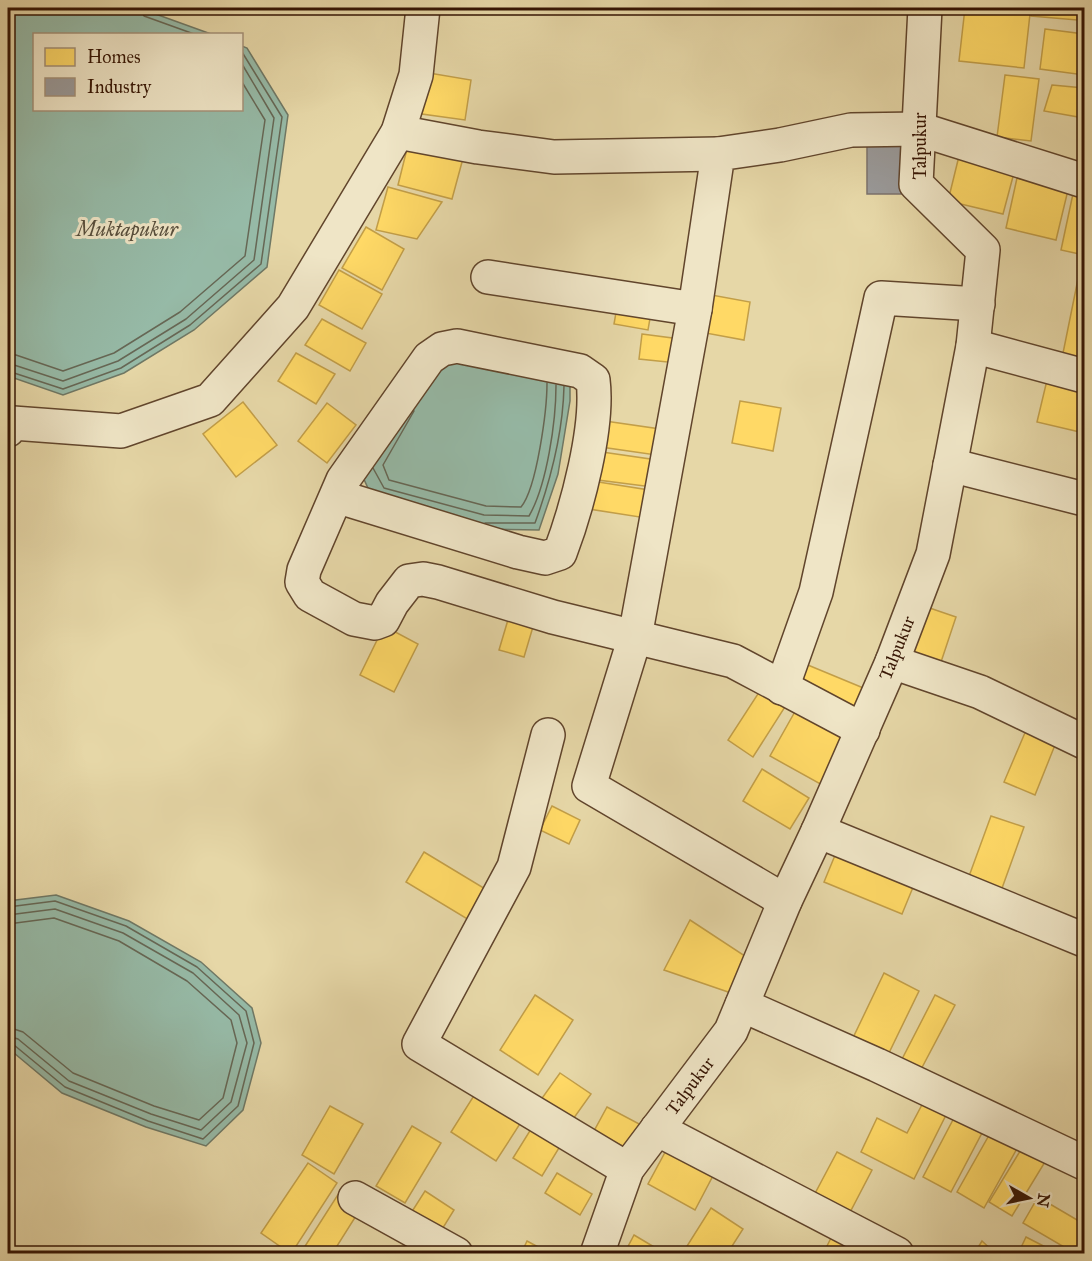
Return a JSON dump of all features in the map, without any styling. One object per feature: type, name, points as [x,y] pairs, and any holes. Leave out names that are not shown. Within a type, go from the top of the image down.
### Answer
[{"type":"street","points":[[8,430],[13,423],[121,431],[210,400],[293,308],[398,132],[416,75],[423,8]]},
{"type":"street","name":"Talpukur","points":[[597,1254],[627,1169],[731,1031],[785,901],[892,662],[933,554],[973,346],[983,250],[916,184],[925,8]]},
{"type":"street","points":[[398,132],[478,147],[554,157],[717,154],[780,145],[851,130],[919,129],[1084,181]]},
{"type":"street","points":[[717,154],[695,309],[635,637],[589,786],[785,901]]},
{"type":"street","points":[[488,277],[695,309]]},
{"type":"street","points":[[782,688],[816,592],[881,298],[978,304]]},
{"type":"street","points":[[336,496],[518,552],[545,558],[560,553],[589,448],[595,394],[593,380],[580,371],[457,346],[442,349],[429,357],[343,480],[336,496],[304,570],[302,582],[310,595],[354,619],[375,623],[383,620],[392,603],[409,581],[423,579],[553,617],[733,661],[863,730]]},
{"type":"street","points":[[973,346],[1084,376]]},
{"type":"street","points":[[950,465],[1084,500]]},
{"type":"street","points":[[892,662],[980,692],[1084,742]]},
{"type":"street","points":[[548,735],[514,867],[419,1044],[627,1169]]},
{"type":"street","points":[[818,831],[1084,940]]},
{"type":"street","points":[[742,1005],[877,1065],[1084,1163]]},
{"type":"street","points":[[657,1129],[897,1254]]},
{"type":"street","points":[[355,1198],[456,1254]]},
{"type":"water","name":"Muktapukur","points":[[8,8],[139,8],[208,33],[33,33],[33,111],[243,111],[243,46],[247,48],[288,115],[267,267],[194,330],[124,373],[63,395],[8,376]]},
{"type":"water","points":[[457,339],[570,362],[570,401],[558,474],[539,530],[483,529],[373,499],[357,464]]},
{"type":"water","points":[[56,895],[129,921],[201,962],[252,1008],[261,1043],[243,1110],[206,1146],[146,1127],[62,1093],[8,1048],[8,901]]},
{"type":"building: Homes","points":[[965,8],[1030,14],[1024,68],[959,61]]},
{"type":"building: Homes","points":[[1032,8],[1078,8],[1077,20],[1031,16]]},
{"type":"building: Homes","points":[[1045,29],[1084,34],[1084,75],[1040,69]]},
{"type":"building: Homes","points":[[429,73],[471,80],[465,120],[422,114]]},
{"type":"building: Homes","points":[[1005,75],[1039,79],[1031,141],[997,137]]},
{"type":"building: Homes","points":[[1052,85],[1084,88],[1084,118],[1044,111]]},
{"type":"building: Homes","points":[[410,137],[465,151],[452,199],[398,185]]},
{"type":"building: Homes","points":[[959,156],[1015,169],[1003,214],[948,201]]},
{"type":"building: Homes","points":[[1017,178],[1068,190],[1056,240],[1006,228]]},
{"type":"building: Homes","points":[[388,187],[442,202],[417,239],[376,230]]},
{"type":"building: Homes","points":[[1074,189],[1084,191],[1084,255],[1061,250]]},
{"type":"building: Homes","points":[[366,227],[404,249],[382,290],[342,268]]},
{"type":"building: Homes","points":[[1081,264],[1084,265],[1084,368],[1061,363]]},
{"type":"building: Homes","points":[[339,270],[382,294],[362,329],[319,305]]},
{"type":"building: Homes","points":[[706,294],[750,302],[744,340],[700,332]]},
{"type":"building: Homes","points":[[618,301],[652,307],[648,330],[614,324]]},
{"type":"building: Homes","points":[[322,319],[366,343],[350,371],[305,345]]},
{"type":"building: Homes","points":[[642,334],[680,339],[677,363],[639,359]]},
{"type":"building: Homes","points":[[296,353],[335,374],[316,404],[278,381]]},
{"type":"building: Homes","points":[[1048,376],[1084,384],[1084,433],[1037,422]]},
{"type":"building: Homes","points":[[740,401],[781,408],[773,451],[732,443]]},
{"type":"building: Homes","points":[[243,402],[277,445],[236,477],[203,434]]},
{"type":"building: Homes","points":[[327,403],[356,425],[327,463],[298,441]]},
{"type":"building: Homes","points":[[598,420],[667,430],[663,456],[594,446]]},
{"type":"building: Homes","points":[[602,452],[664,461],[660,488],[598,480]]},
{"type":"building: Homes","points":[[592,481],[649,490],[646,518],[589,509]]},
{"type":"building: Homes","points":[[918,604],[956,617],[941,662],[903,649]]},
{"type":"building: Homes","points":[[510,613],[535,620],[524,657],[499,650]]},
{"type":"building: Homes","points":[[384,626],[418,644],[394,692],[360,675]]},
{"type":"building: Homes","points":[[803,663],[873,692],[863,717],[792,688]]},
{"type":"building: Homes","points":[[765,683],[790,699],[753,757],[728,740]]},
{"type":"building: Homes","points":[[801,701],[855,731],[824,786],[770,756]]},
{"type":"building: Homes","points":[[1027,728],[1057,740],[1035,795],[1004,782]]},
{"type":"building: Homes","points":[[762,769],[809,798],[790,829],[743,801]]},
{"type":"building: Homes","points":[[552,806],[580,820],[569,844],[540,830]]},
{"type":"building: Homes","points":[[991,816],[1024,827],[1001,891],[968,879]]},
{"type":"building: Homes","points":[[838,848],[916,880],[902,914],[824,882]]},
{"type":"building: Homes","points":[[424,852],[487,890],[469,920],[406,882]]},
{"type":"building: Homes","points":[[690,920],[748,958],[734,994],[664,970]]},
{"type":"building: Homes","points":[[884,973],[919,991],[886,1059],[851,1042]]},
{"type":"building: Homes","points":[[535,995],[573,1020],[538,1075],[500,1050]]},
{"type":"building: Homes","points":[[935,995],[955,1005],[918,1075],[899,1065]]},
{"type":"building: Homes","points":[[560,1073],[591,1094],[571,1122],[540,1101]]},
{"type":"building: Homes","points":[[480,1086],[525,1116],[496,1161],[451,1132]]},
{"type":"building: Homes","points":[[924,1101],[947,1113],[914,1179],[861,1152],[877,1118],[907,1133]]},
{"type":"building: Homes","points":[[330,1106],[363,1124],[334,1174],[302,1155]]},
{"type":"building: Homes","points":[[607,1107],[645,1127],[632,1151],[594,1131]]},
{"type":"building: Homes","points":[[955,1116],[983,1131],[951,1192],[923,1177]]},
{"type":"building: Homes","points":[[536,1121],[565,1138],[542,1176],[513,1158]]},
{"type":"building: Homes","points":[[412,1126],[441,1143],[405,1203],[376,1186]]},
{"type":"building: Homes","points":[[992,1130],[1019,1145],[984,1208],[957,1192]]},
{"type":"building: Homes","points":[[1025,1143],[1048,1157],[1012,1216],[989,1202]]},
{"type":"building: Homes","points":[[669,1145],[716,1170],[695,1210],[648,1184]]},
{"type":"building: Homes","points":[[837,1152],[872,1170],[846,1220],[811,1201]]},
{"type":"building: Homes","points":[[308,1163],[337,1183],[291,1254],[261,1233]]},
{"type":"building: Homes","points":[[557,1173],[592,1194],[580,1215],[545,1193]]},
{"type":"building: Homes","points":[[425,1191],[454,1210],[441,1231],[411,1213]]},
{"type":"building: Homes","points":[[339,1193],[361,1208],[332,1254],[300,1254]]},
{"type":"building: Homes","points":[[1038,1197],[1084,1224],[1084,1254],[1076,1254],[1023,1223]]},
{"type":"building: Homes","points":[[711,1208],[743,1229],[727,1254],[682,1254]]},
{"type":"building: Homes","points":[[634,1235],[666,1254],[624,1254]]},
{"type":"building: Homes","points":[[1026,1237],[1059,1254],[1018,1254]]},
{"type":"building: Homes","points":[[831,1238],[857,1251],[856,1254],[823,1254]]},
{"type":"building: Homes","points":[[527,1241],[551,1254],[521,1254]]},
{"type":"building: Homes","points":[[982,1241],[996,1254],[974,1254]]},
{"type":"building: Industry","points":[[867,141],[902,141],[901,194],[867,194]]}]
